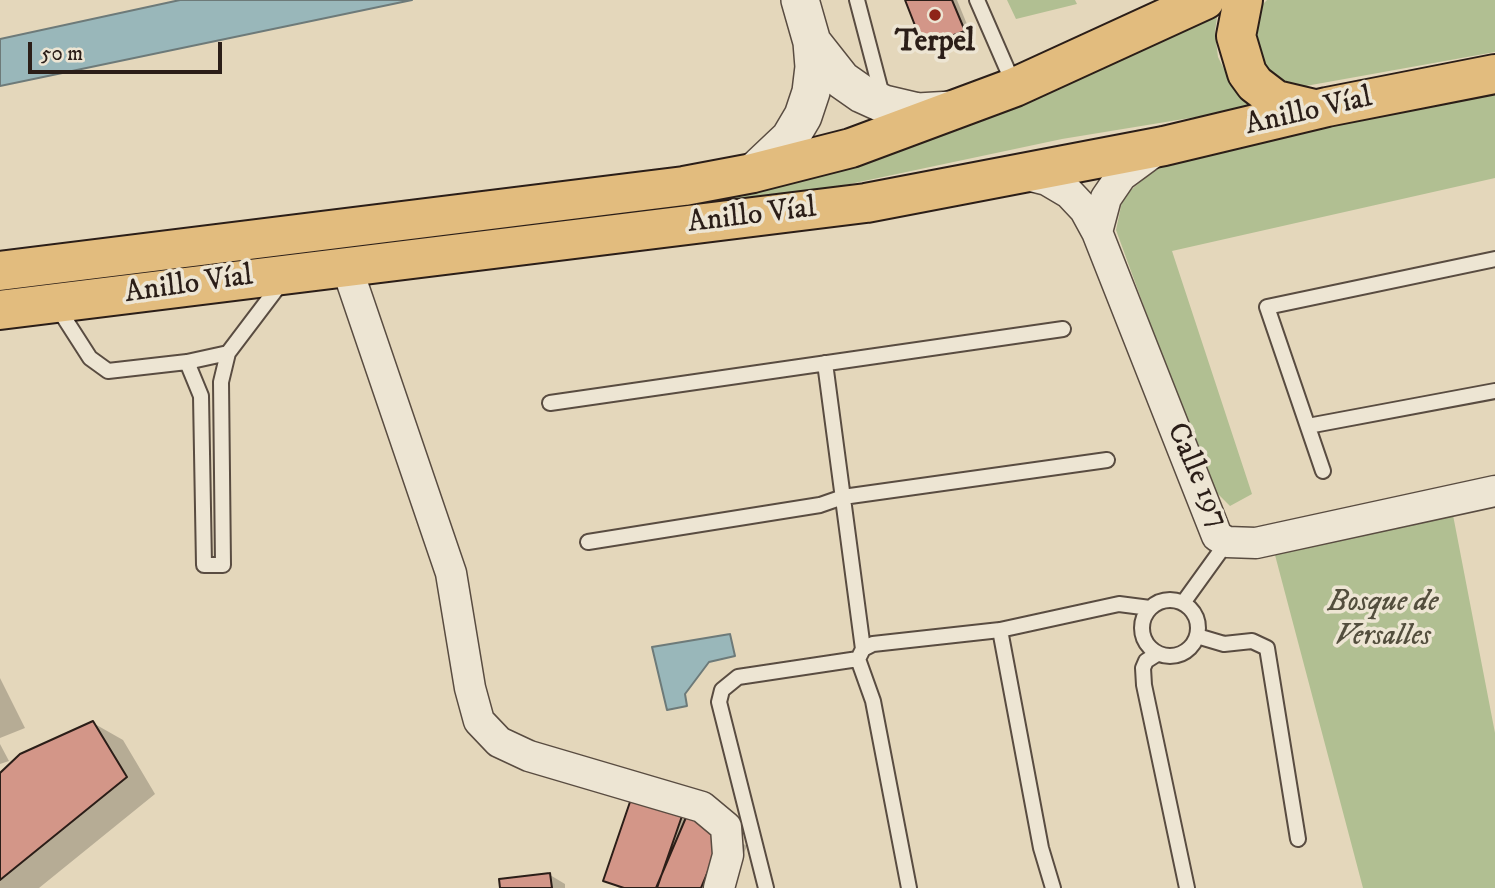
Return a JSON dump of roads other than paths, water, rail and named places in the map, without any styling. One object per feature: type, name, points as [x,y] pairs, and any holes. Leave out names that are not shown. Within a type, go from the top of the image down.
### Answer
[{"type":"highway","name":"Anillo Víal","points":[[0,271],[684,186],[752,173],[852,148],[1015,87],[1205,0]]},
{"type":"highway","points":[[1243,0],[1237,23],[1237,49],[1255,84],[1288,105],[1314,109],[1327,107]]},
{"type":"highway","name":"Anillo Víal","points":[[0,310],[289,272],[347,268],[866,203],[1164,146],[1327,107],[1495,74]]},
{"type":"street","points":[[752,173],[790,138],[803,116],[814,67],[812,42],[800,0]]},
{"type":"street","points":[[812,42],[842,80],[884,104],[918,112],[953,110]]},
{"type":"street","points":[[1097,232],[1106,198],[1121,176],[1141,159],[1164,146]]},
{"type":"street","name":"Calle 197","points":[[1023,174],[1047,180],[1069,193],[1085,210],[1097,232],[1217,536],[1227,542],[1256,543],[1495,491]]},
{"type":"street","points":[[347,268],[451,573],[470,688],[479,721],[499,742],[528,756],[702,807],[726,827],[728,855],[719,888]]},
{"type":"lane","points":[[857,0],[884,104]]},
{"type":"lane","points":[[977,0],[1015,87]]},
{"type":"lane","points":[[1323,471],[1267,307],[1495,259]]},
{"type":"lane","points":[[187,362],[201,396],[204,565],[223,565],[221,382],[228,353],[289,272]]},
{"type":"lane","points":[[55,304],[90,358],[108,371],[187,362],[228,353]]},
{"type":"lane","points":[[550,403],[1063,329]]},
{"type":"lane","points":[[825,363],[860,654],[873,701],[909,888]]},
{"type":"lane","points":[[1308,426],[1495,391]]},
{"type":"lane","points":[[588,542],[820,505],[843,497],[1107,460]]},
{"type":"lane","points":[[1183,603],[1227,542]]},
{"type":"lane","points":[[766,888],[719,702],[722,690],[738,677],[860,654],[873,644],[1000,630],[1119,604],[1150,608],[1166,600],[1183,603],[1196,617],[1197,636],[1193,645],[1177,656],[1157,654],[1144,642],[1141,632],[1141,624],[1150,608]]},
{"type":"lane","points":[[1000,630],[1041,848],[1053,888]]},
{"type":"lane","points":[[1197,636],[1224,644],[1252,641],[1267,648],[1298,839]]},
{"type":"lane","points":[[1157,654],[1146,661],[1143,668],[1144,685],[1186,888]]},
{"type":"water","points":[[180,0],[412,0],[0,86],[0,39]]},
{"type":"water","points":[[730,634],[735,656],[709,662],[685,694],[687,706],[667,710],[652,647]]},
{"type":"place","name":"Terpel","points":[[935,15]]},
{"type":"park label","name":"Bosque de Versalles","points":[[1383,621]]}]
